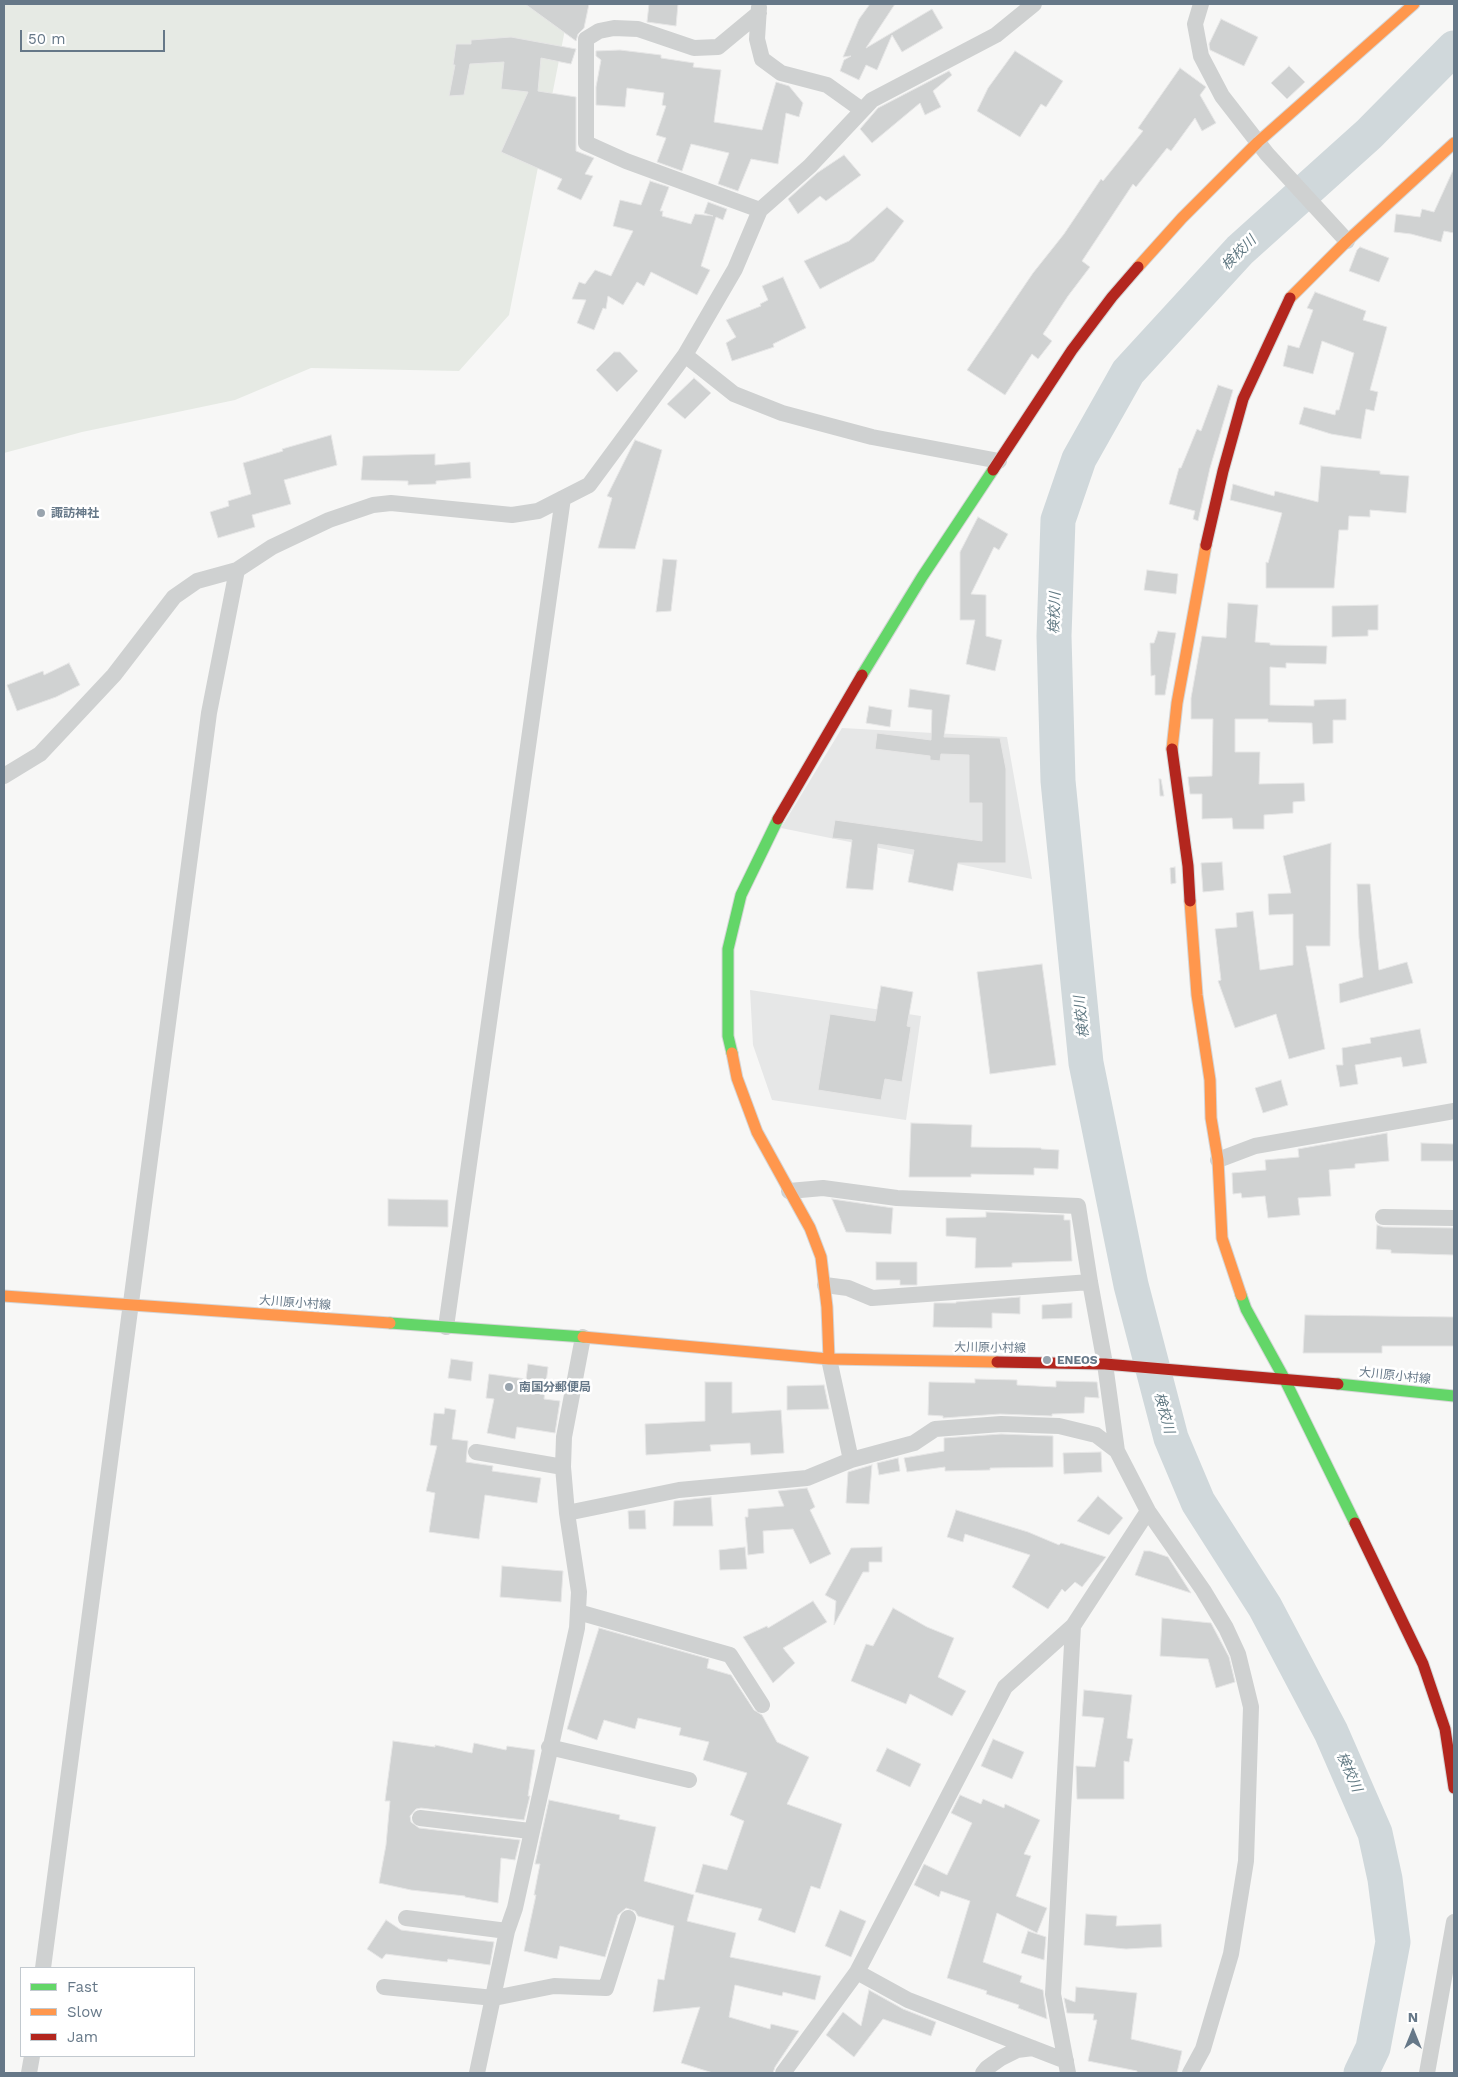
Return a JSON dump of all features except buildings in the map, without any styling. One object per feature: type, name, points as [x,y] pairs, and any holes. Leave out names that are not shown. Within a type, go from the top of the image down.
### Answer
[{"type":"street","points":[[4,776],[40,754],[114,676],[174,597],[198,581],[237,570],[272,547],[329,520],[373,505],[391,503],[512,515],[538,511],[589,485],[685,355],[735,269],[760,210],[810,166],[872,100],[996,35],[1034,4]]},
{"type":"street","points":[[1202,4],[1195,24],[1200,56],[1222,96],[1262,148],[1342,235]]},
{"type":"street","points":[[851,1460],[829,1359],[825,1285],[821,1257],[810,1228],[758,1132],[737,1078],[728,1036],[728,949],[741,895],[773,828],[820,745],[922,577],[1072,350],[1112,296],[1182,218],[1262,148],[1414,4]]},
{"type":"street","points":[[759,8],[757,39],[762,59],[781,73],[827,85],[862,110]]},
{"type":"street","points":[[759,8],[718,47],[694,48],[638,29],[614,28],[599,31],[586,39],[586,143],[626,161],[760,210]]},
{"type":"street","points":[[1454,143],[1342,235],[1289,299],[1242,399],[1204,554],[1177,703],[1172,755],[1188,866],[1197,995],[1210,1080],[1211,1118],[1218,1160],[1222,1238],[1246,1310],[1284,1378],[1423,1664],[1445,1729],[1454,1788]]},
{"type":"street","points":[[685,355],[734,394],[782,413],[872,436],[998,461]]},
{"type":"street","points":[[446,1327],[563,498]]},
{"type":"street","points":[[43,1967],[131,1305],[148,1160],[209,713],[237,570]]},
{"type":"street","points":[[1218,1160],[1255,1146],[1454,1111]]},
{"type":"street","points":[[789,1191],[823,1188],[898,1198],[1078,1206],[1105,1364],[1117,1451],[1148,1511],[1203,1590],[1226,1628],[1238,1654],[1251,1707],[1246,1861],[1231,1954],[1203,2049],[1190,2073]]},
{"type":"street","points":[[1382,1217],[1454,1218]]},
{"type":"street","points":[[825,1285],[848,1288],[872,1298],[1090,1282]]},
{"type":"street","name":"大川原小村線","points":[[4,1296],[583,1337],[829,1359],[1105,1364],[1284,1378],[1454,1396]]},
{"type":"street","points":[[478,2073],[507,1931],[514,1908],[577,1628],[579,1592],[567,1513],[563,1466],[564,1437],[583,1337]]},
{"type":"street","points":[[567,1513],[679,1490],[807,1478],[851,1460],[914,1443],[934,1429],[1001,1424],[1059,1426],[1096,1435],[1117,1451]]},
{"type":"street","points":[[476,1452],[563,1466]]},
{"type":"street","points":[[783,2073],[857,1972],[1005,1687],[1073,1626],[1148,1511]]},
{"type":"street","points":[[578,1612],[730,1655],[762,1705]]},
{"type":"street","points":[[1067,2067],[1053,1994],[1073,1626]]},
{"type":"street","points":[[549,1747],[689,1780]]},
{"type":"street","points":[[420,1818],[530,1831]]},
{"type":"street","points":[[406,1918],[507,1931]]},
{"type":"street","points":[[384,1986],[494,1998],[554,1986],[606,1988],[628,1918]]},
{"type":"street","points":[[1426,2073],[1454,1922]]},
{"type":"street","points":[[857,1972],[908,2000],[1033,2048],[1067,2067]]},
{"type":"street","points":[[983,2073],[1001,2058],[1017,2050],[1033,2048]]},
{"type":"street","points":[[29,2073],[32,2057]]},
{"type":"shaded area","points":[[4,4],[570,4],[509,315],[459,371],[311,368],[235,400],[82,432],[4,453]]},
{"type":"shaded area","points":[[842,728],[1007,737],[1032,879],[781,828]]},
{"type":"shaded area","points":[[750,990],[921,1016],[906,1120],[772,1100],[753,1045]]},
{"type":"waterway","name":"検校川","points":[[1361,2073],[1373,2048],[1393,1942],[1385,1879],[1375,1833],[1331,1732],[1265,1607],[1198,1502],[1171,1438],[1131,1285],[1086,1063],[1058,781],[1054,636],[1058,520],[1079,459],[1128,372],[1240,250],[1369,134],[1454,48]]},
{"type":"traffic: fast","points":[[862,675],[922,577],[993,470]]},
{"type":"traffic: fast","points":[[732,1053],[728,1036],[728,949],[741,895],[778,819]]},
{"type":"traffic: fast","points":[[1241,1295],[1246,1309],[1284,1378],[1355,1523]]},
{"type":"traffic: fast","points":[[390,1323],[584,1337]]},
{"type":"traffic: fast","points":[[1338,1384],[1454,1396]]},
{"type":"traffic: slow","points":[[1138,267],[1182,218],[1258,142],[1414,4]]},
{"type":"traffic: slow","points":[[1290,298],[1347,241],[1454,143]]},
{"type":"traffic: slow","points":[[1172,749],[1177,703],[1206,545]]},
{"type":"traffic: slow","points":[[1190,901],[1197,995],[1210,1080],[1211,1118],[1218,1160],[1222,1238],[1241,1295]]},
{"type":"traffic: slow","points":[[732,1053],[737,1078],[757,1132],[810,1228],[821,1257],[827,1307],[829,1359]]},
{"type":"traffic: slow","points":[[4,1296],[390,1323]]},
{"type":"traffic: slow","points":[[583,1337],[829,1359],[997,1362]]},
{"type":"traffic: jam","points":[[993,470],[1072,350],[1112,297],[1138,267]]},
{"type":"traffic: jam","points":[[1206,545],[1223,471],[1243,399],[1290,298]]},
{"type":"traffic: jam","points":[[778,819],[862,675]]},
{"type":"traffic: jam","points":[[1172,749],[1188,866],[1190,901]]},
{"type":"traffic: jam","points":[[997,1362],[1105,1364],[1338,1384]]},
{"type":"traffic: jam","points":[[1355,1523],[1423,1664],[1445,1729],[1454,1788]]},
{"type":"place","name":"諏訪神社","points":[[41,513]]},
{"type":"place","name":"ENEOS","points":[[1047,1360]]},
{"type":"place","name":"南国分郵便局","points":[[509,1387]]}]
